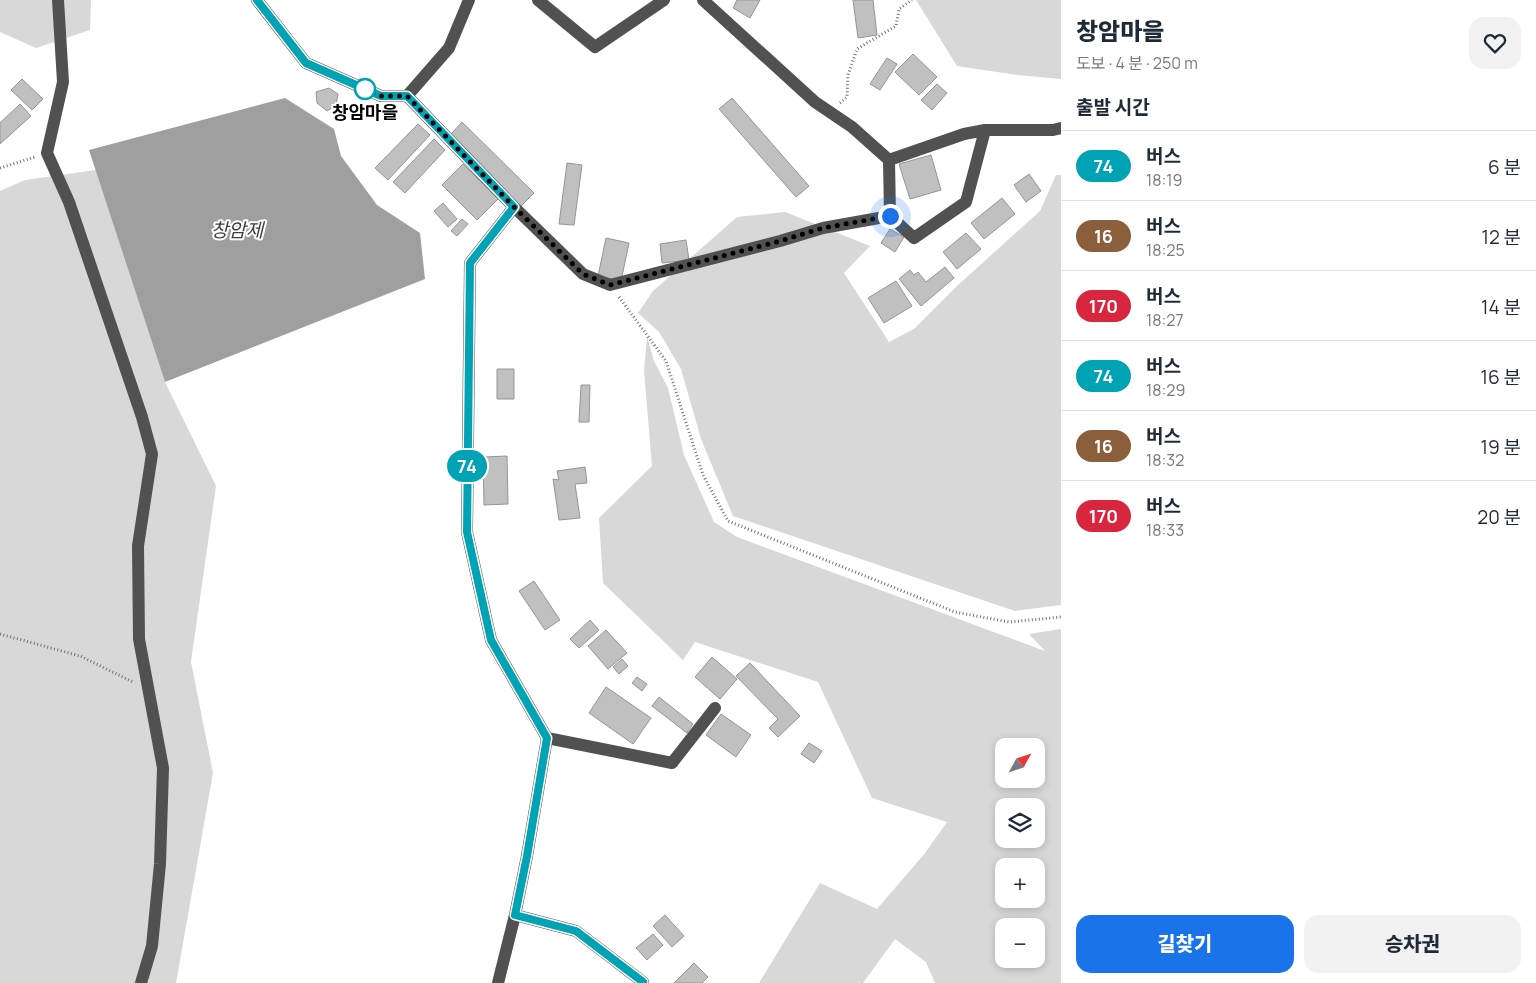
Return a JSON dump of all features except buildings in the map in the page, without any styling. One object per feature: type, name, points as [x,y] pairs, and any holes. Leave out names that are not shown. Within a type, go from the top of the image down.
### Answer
[{"type":"street","points":[[58,0],[63,82],[47,153],[69,202],[142,417],[152,454],[138,546],[139,638],[163,768],[160,864],[152,946],[141,983]]},
{"type":"street","points":[[257,0],[306,63],[381,96],[407,96],[514,207],[583,274],[610,285],[823,228],[890,216]]},
{"type":"street","points":[[407,96],[449,48],[469,0]]},
{"type":"street","points":[[538,0],[595,47],[664,0]]},
{"type":"street","points":[[703,0],[815,102],[852,127],[889,160],[890,216],[914,238],[966,202],[986,130]]},
{"type":"street","points":[[889,160],[964,134],[986,130],[1053,130],[1061,128]]},
{"type":"street","points":[[498,983],[527,856],[547,738],[491,640],[467,532],[470,263],[514,207]]},
{"type":"street","points":[[547,738],[672,763],[715,708]]},
{"type":"street","points":[[515,915],[576,931],[643,982]]},
{"type":"path","points":[[830,112],[847,97],[848,75],[857,49],[896,26],[899,9],[912,0]]},
{"type":"path","points":[[0,168],[47,153]]},
{"type":"path","points":[[610,285],[666,362],[703,475],[728,521],[955,612],[1009,622],[1061,617]]},
{"type":"path","points":[[0,634],[80,656],[148,690]]},
{"type":"shaded area","points":[[0,0],[91,0],[90,30],[36,48],[0,32]]},
{"type":"shaded area","points":[[916,0],[1061,0],[1061,79],[957,66]]},
{"type":"shaded area","points":[[96,170],[165,382],[216,486],[191,662],[213,773],[176,983],[0,983],[0,191],[25,180]]},
{"type":"shaded area","points":[[1056,175],[1061,175],[1061,605],[1015,611],[733,516],[701,439],[681,369],[659,332],[638,313],[653,291],[737,217],[785,212],[870,246],[844,273],[889,342],[914,329],[958,285],[1040,211]]},
{"type":"shaded area","points":[[647,336],[654,361],[668,388],[684,455],[714,522],[737,537],[1045,651],[1029,634],[1061,629],[1061,983],[935,983],[926,962],[895,939],[863,983],[759,983],[820,883],[877,909],[925,853],[947,822],[872,798],[818,682],[695,642],[683,660],[603,583],[599,518],[652,466],[644,371]]},
{"type":"water","name":"창암제","points":[[285,98],[334,129],[341,156],[377,205],[420,233],[425,279],[165,382],[89,150]]},
{"type":"bus line","name":"74","points":[[257,0],[306,63],[381,96],[407,96],[514,207],[470,263],[467,532],[491,640],[547,738],[515,915],[576,931],[643,982]]},
{"type":"place","name":"창암마을","points":[[365,89]]},
{"type":"route","points":[[365,89],[381,96],[407,96],[514,207],[583,274],[610,285],[823,228],[890,216]]}]
